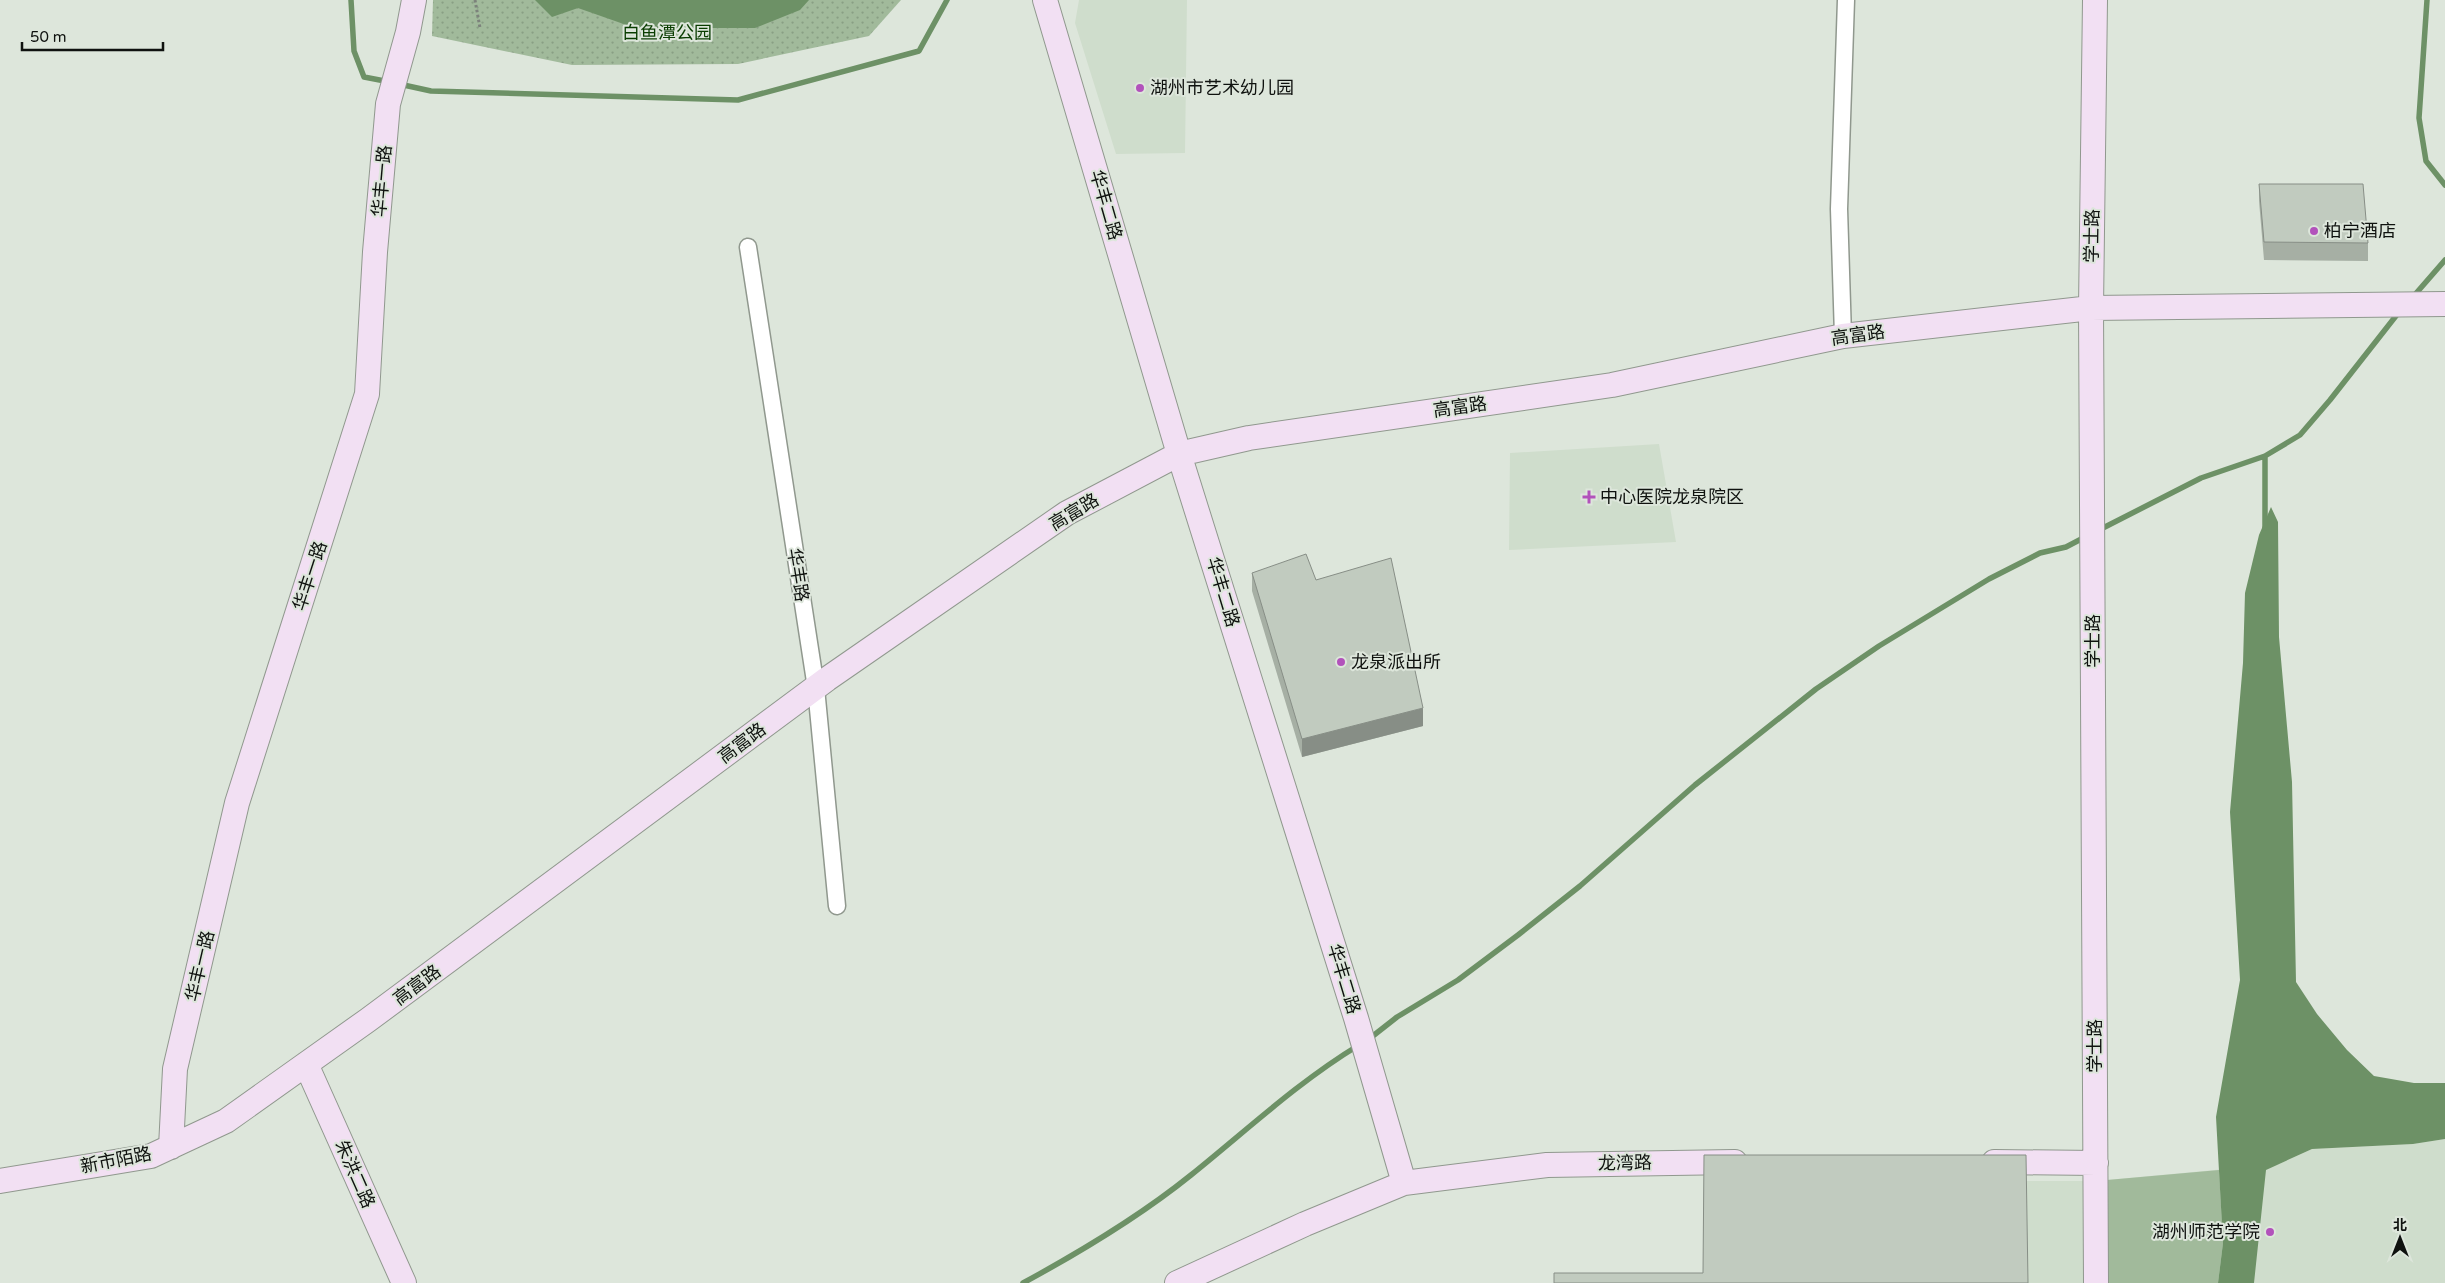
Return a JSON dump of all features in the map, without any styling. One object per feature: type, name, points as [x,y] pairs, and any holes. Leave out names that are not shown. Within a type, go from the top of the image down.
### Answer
[{"type":"street","name":"华丰一路","points":[[172,1147],[175,1069],[237,803],[367,394],[388,104],[408,32],[414,0]]},
{"type":"street","name":"华丰二路","points":[[1045,0],[1179,454],[1356,1018],[1404,1183]]},
{"type":"street","points":[[1843,336],[1839,209],[1846,0]]},
{"type":"street","name":"学士路","points":[[2095,0],[2091,308],[2096,1283]]},
{"type":"street","name":"华丰路","points":[[748,246],[816,688],[838,906]]},
{"type":"street","name":"高富路","points":[[226,1121],[816,688],[1067,513],[1179,454],[1249,438],[1612,385],[1843,336],[2091,308],[2445,304]]},
{"type":"street","name":"朱洪二路","points":[[306,1064],[404,1283]]},
{"type":"street","name":"新市陌路","points":[[0,1181],[151,1156],[226,1121]]},
{"type":"street","name":"龙湾路","points":[[1177,1283],[1305,1224],[1404,1183],[1547,1165],[1759,1162]]},
{"type":"street","points":[[1977,1162],[2096,1163]]},
{"type":"path","points":[[476,0],[480,28]]},
{"type":"shaded area","points":[[535,0],[809,0],[800,10],[755,28],[635,28],[578,8],[552,17]]},
{"type":"shaded area","name":"湖州市艺术幼儿园","points":[[1079,0],[1187,0],[1185,153],[1116,154],[1075,23]]},
{"type":"shaded area","name":"中心医院龙泉院区","points":[[1659,444],[1676,542],[1509,550],[1510,453]]},
{"type":"shaded area","points":[[2271,507],[2278,522],[2279,637],[2292,782],[2296,982],[2317,1014],[2347,1050],[2374,1076],[2414,1083],[2445,1083],[2445,1139],[2413,1144],[2312,1149],[2266,1170],[2254,1283],[2218,1283],[2223,1243],[2216,1117],[2240,980],[2230,812],[2243,663],[2245,593],[2259,535]]},
{"type":"shaded area","points":[[2445,1139],[2445,1283],[1703,1283],[1704,1181],[2096,1181],[2279,1164],[2312,1149],[2413,1144]]},
{"type":"green space","name":"白鱼潭公园","points":[[433,0],[901,0],[869,36],[738,64],[572,65],[432,36]]},
{"type":"green space","points":[[2219,1170],[2223,1243],[2218,1283],[2096,1283],[2096,1181]]},
{"type":"building","name":"柏宁酒店","points":[[2259,184],[2363,184],[2368,243],[2264,242]]},
{"type":"building","name":"龙泉派出所","points":[[1306,554],[1316,580],[1391,558],[1423,708],[1302,739],[1252,573]]},
{"type":"building","points":[[1704,1155],[2026,1155],[2028,1283],[1554,1283],[1554,1273],[1703,1273]]},
{"type":"waterway","points":[[351,0],[354,51],[364,77],[390,82]]},
{"type":"waterway","points":[[399,84],[431,91],[738,100],[919,51],[947,0]]},
{"type":"waterway","points":[[2427,0],[2419,118],[2426,161],[2445,185]]},
{"type":"waterway","points":[[2412,298],[2445,260]]},
{"type":"waterway","points":[[2099,530],[2201,478],[2265,456],[2300,435],[2399,312]]},
{"type":"waterway","points":[[2265,456],[2265,528]]},
{"type":"waterway","points":[[1369,1039],[1397,1017],[1458,980],[1518,935],[1580,886],[1695,785],[1816,689],[1879,646],[1989,579],[2040,553],[2066,547],[2087,536]]},
{"type":"waterway","points":[[1023,1283],[1067,1259],[1151,1205],[1191,1175],[1273,1107],[1337,1059],[1359,1045]]},
{"type":"place","name":"湖州市艺术幼儿园","points":[[1140,88]]},
{"type":"place","name":"柏宁酒店","points":[[2314,231]]},
{"type":"place","name":"中心医院龙泉院区","points":[[1589,497]]},
{"type":"place","name":"龙泉派出所","points":[[1341,662]]},
{"type":"place","name":"湖州师范学院","points":[[2270,1232]]}]
